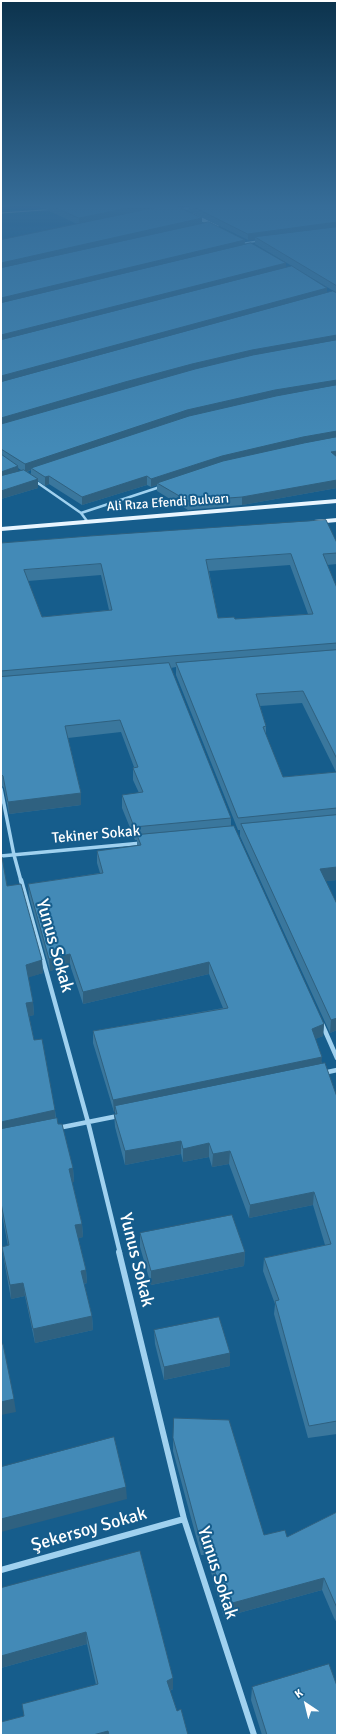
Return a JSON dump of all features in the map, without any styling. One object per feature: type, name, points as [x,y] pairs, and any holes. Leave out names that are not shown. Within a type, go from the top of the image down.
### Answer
[{"type":"main road","name":"Ali Rıza Efendi Bulvarı","points":[[1,529],[337,501]]},
{"type":"main road","points":[[306,522],[337,520]]},
{"type":"street","points":[[32,479],[81,513],[87,521]]},
{"type":"street","points":[[81,513],[170,484]]},
{"type":"street","name":"Yunus Sokak","points":[[1,789],[14,855],[88,1122],[184,1519],[254,1735]]},
{"type":"street","name":"Tekiner Sokak","points":[[1,856],[149,843]]},
{"type":"street","points":[[321,1022],[337,1058]]},
{"type":"street","points":[[314,1075],[337,1070]]},
{"type":"street","points":[[52,1129],[127,1114]]},
{"type":"street","name":"Şekersoy Sokak","points":[[1,1570],[184,1519]]},
{"type":"building","points":[[1,286],[51,286],[1,298]]},
{"type":"building","points":[[72,286],[195,286],[1,335],[1,303]]},
{"type":"building","points":[[213,286],[324,286],[327,288],[1,376],[1,340]]},
{"type":"building","points":[[333,291],[337,293],[337,335],[252,350],[192,364],[1,418],[1,382]]},
{"type":"building","points":[[337,340],[337,380],[275,390],[187,410],[25,464],[1,449],[1,424],[195,369],[253,355]]},
{"type":"building","points":[[337,385],[337,431],[303,437],[222,456],[151,479],[147,476],[82,497],[49,476],[45,477],[31,468],[189,416],[276,396]]},
{"type":"building","points":[[337,437],[337,451],[331,452],[337,457],[337,480],[242,497],[188,501],[157,483],[223,461]]},
{"type":"building","points":[[1,454],[18,466],[1,472]]},
{"type":"building","points":[[24,470],[38,479],[1,491],[1,476]]},
{"type":"building","points":[[326,520],[337,543],[337,553],[323,554],[337,588],[337,643],[1,671],[1,543]],"holes":[[[291,554],[313,614],[235,619],[234,617],[218,618],[206,560]],[[101,564],[112,610],[42,617],[24,570]]]},
{"type":"building","points":[[337,650],[337,759],[303,691],[256,694],[266,726],[263,727],[283,777],[337,772],[337,808],[238,818],[176,663]]},
{"type":"building","points":[[169,663],[231,818],[134,827],[122,795],[143,792],[133,768],[138,767],[120,720],[65,726],[81,793],[8,802],[3,776],[1,774],[1,677]]},
{"type":"building","points":[[337,815],[337,867],[320,869],[337,904],[337,1018],[331,1020],[241,824]]},
{"type":"building","points":[[234,826],[324,1024],[312,1029],[322,1057],[113,1100],[93,1031],[228,1008],[209,962],[83,992],[70,954],[49,959],[28,884],[103,873],[97,851],[141,845],[137,835]]},
{"type":"building","points":[[1,857],[7,886],[21,884],[42,960],[26,965],[33,1002],[26,1003],[34,1040],[42,1039],[55,1110],[1,1122]]},
{"type":"building","points":[[325,1063],[337,1097],[337,1421],[309,1426],[275,1301],[279,1300],[264,1258],[331,1244],[314,1192],[250,1205],[230,1151],[213,1154],[209,1143],[183,1149],[181,1141],[125,1151],[114,1114],[117,1114],[115,1106]]},
{"type":"building","points":[[57,1118],[58,1124],[62,1124],[73,1168],[69,1169],[82,1224],[75,1225],[86,1270],[81,1271],[92,1316],[33,1329],[23,1283],[10,1285],[2,1247],[9,1245],[1,1203],[1,1129]]},
{"type":"building","points":[[232,1215],[245,1252],[151,1271],[140,1233]]},
{"type":"building","points":[[219,1317],[230,1353],[164,1367],[154,1330]]},
{"type":"building","points":[[3,1344],[14,1399],[1,1402],[1,1345]]},
{"type":"building","points":[[174,1418],[229,1420],[264,1535],[285,1530],[287,1537],[337,1512],[337,1608],[324,1578],[225,1605],[206,1543],[201,1543],[173,1438]]},
{"type":"building","points":[[114,1437],[126,1487],[1,1519],[1,1467]]},
{"type":"building","points":[[140,1551],[173,1678],[167,1681],[177,1711],[181,1709],[188,1735],[109,1735],[108,1731],[93,1735],[1,1735],[1,1722],[24,1716],[22,1704],[98,1684],[86,1632],[1,1656],[1,1588]]},
{"type":"building","points":[[329,1664],[337,1686],[337,1735],[267,1735],[252,1687]]}]
